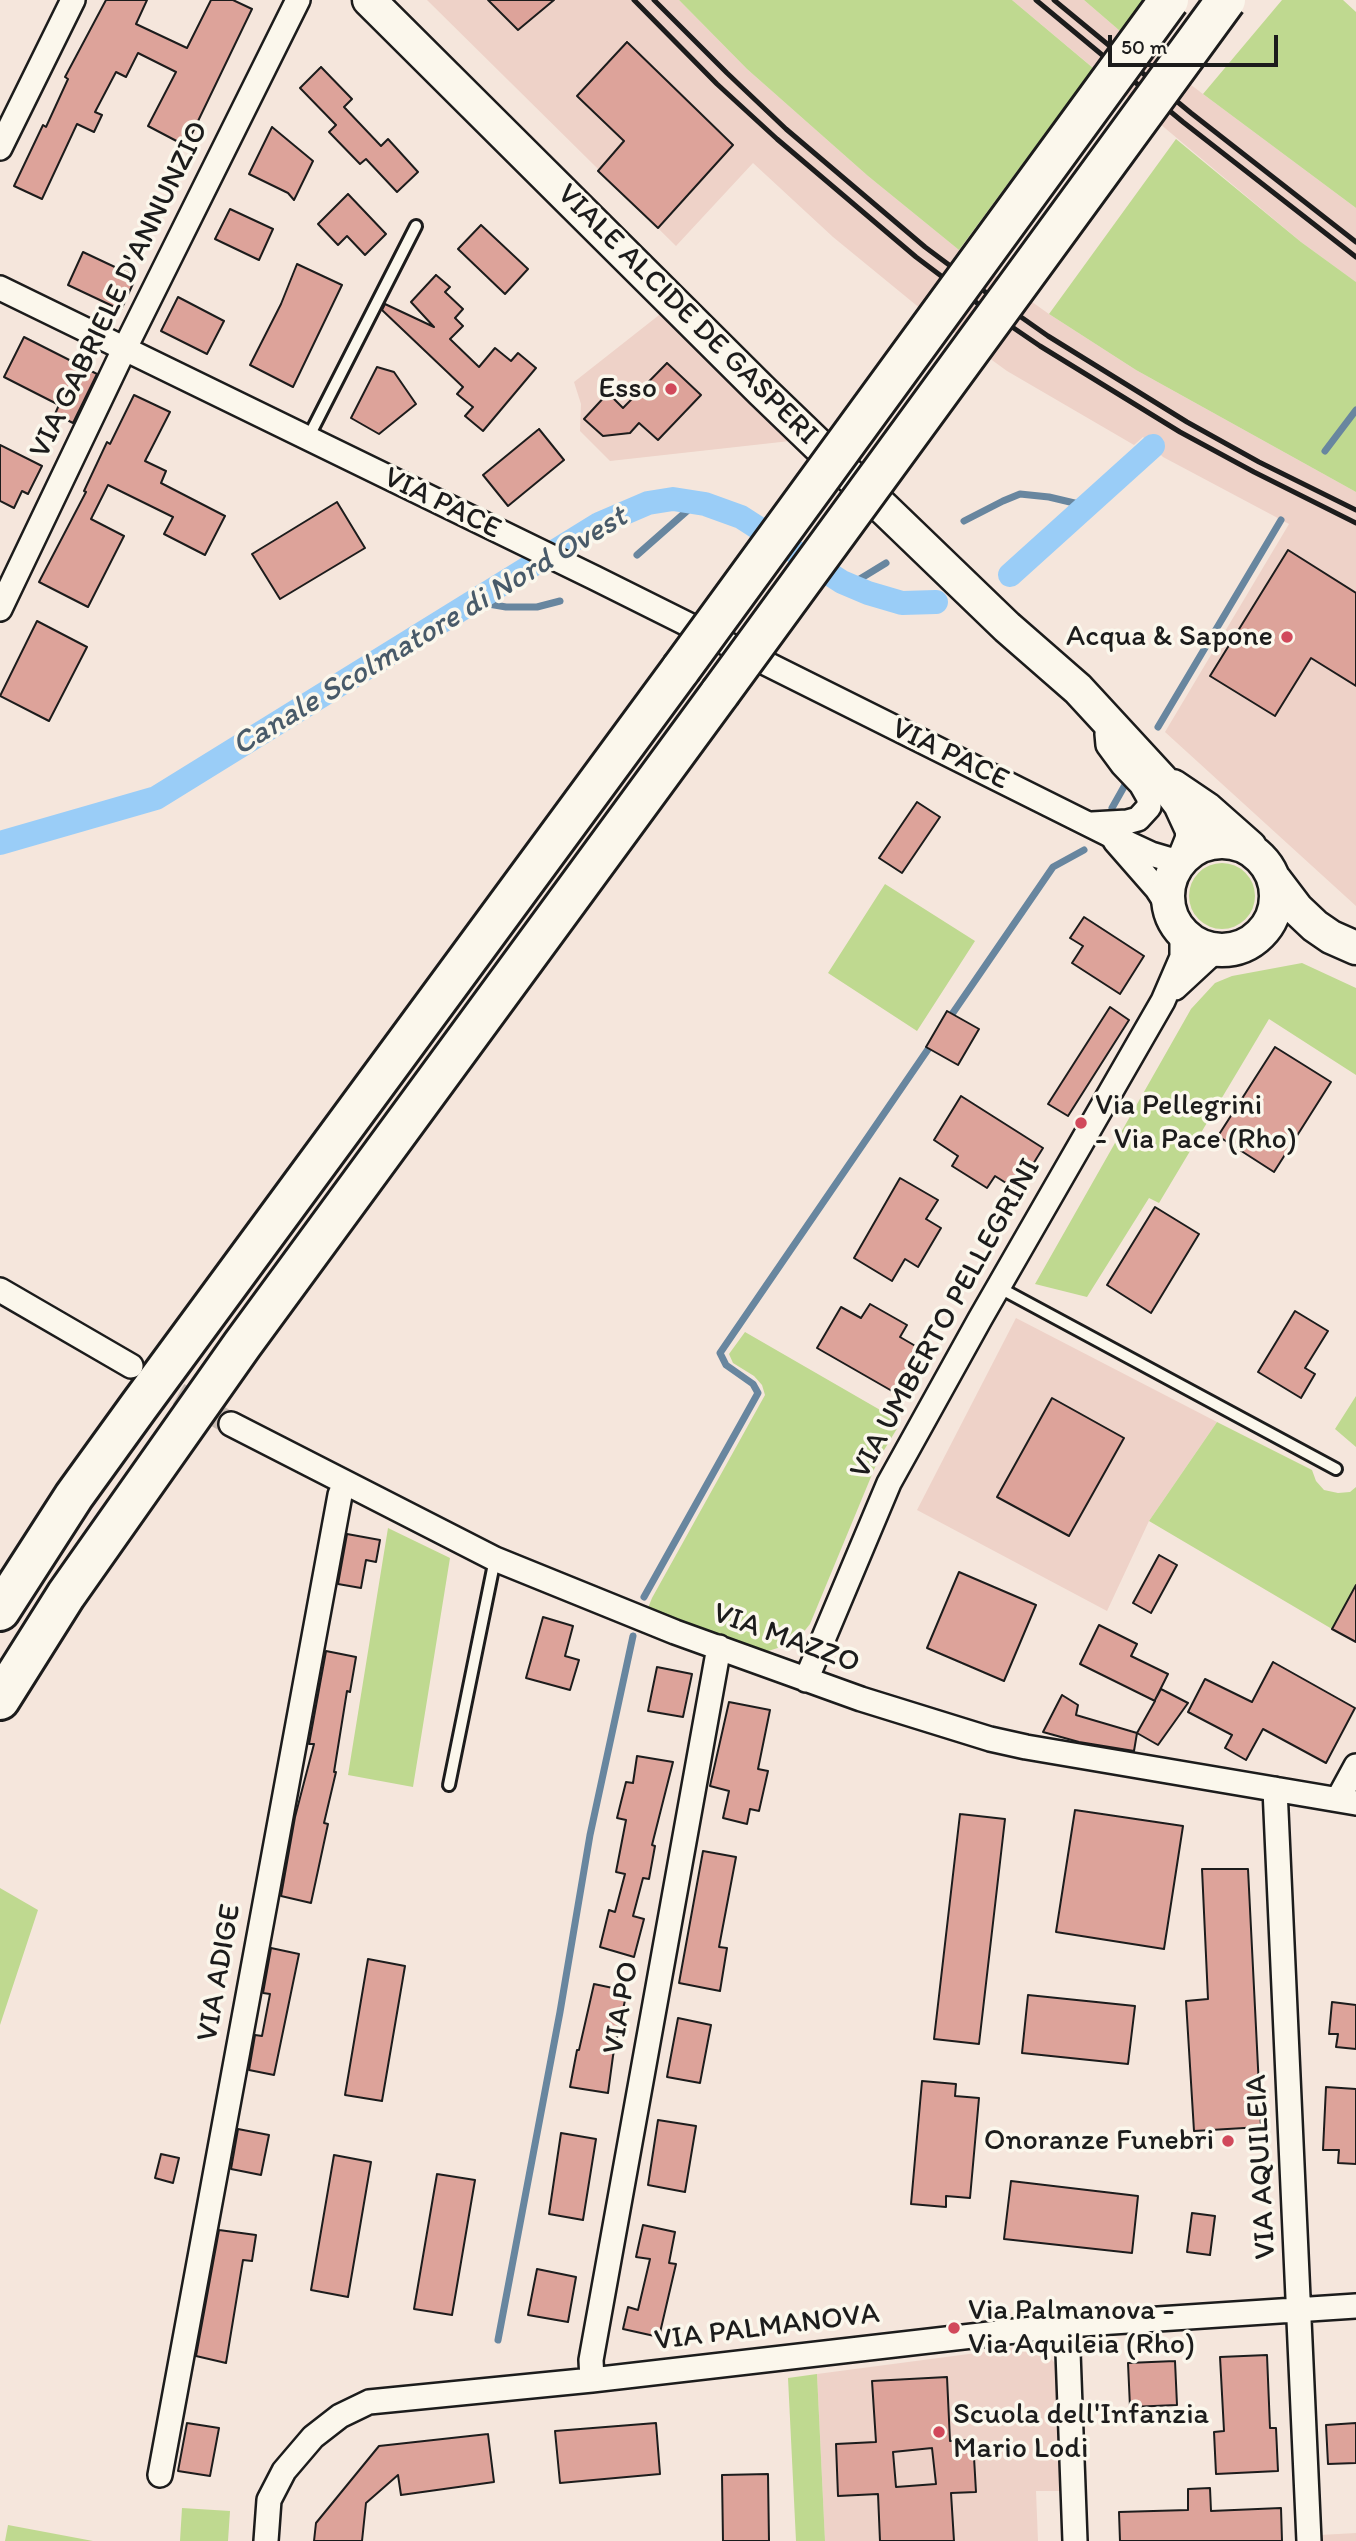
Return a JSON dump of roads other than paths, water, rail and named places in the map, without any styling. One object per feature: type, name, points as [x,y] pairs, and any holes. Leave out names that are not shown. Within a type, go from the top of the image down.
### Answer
[{"type":"highway","points":[[0,1611],[74,1496],[139,1406],[1169,0]]},
{"type":"highway","points":[[0,1700],[66,1595],[242,1345],[1226,0]]},
{"type":"street","points":[[0,148],[73,0]]},
{"type":"street","name":"VIALE ALCIDE DE GASPERI","points":[[369,0],[762,391],[1007,627],[1078,689],[1117,735],[1161,779],[1189,821],[1192,839],[1184,857]]},
{"type":"street","name":"VIA GABRIELE D'ANNUNZIO","points":[[0,609],[294,2]]},
{"type":"street","name":"VIA PACE","points":[[0,288],[595,578],[1098,829],[1151,854],[1168,859],[1184,857]]},
{"type":"street","points":[[1098,829],[1138,819],[1149,807],[1149,798],[1142,784],[1115,757],[1108,745],[1107,734],[1117,735]]},
{"type":"street","name":"VIALE ALCIDE DE GASPERI","points":[[1161,779],[1192,796],[1231,828],[1253,851]]},
{"type":"street","name":"VIA PACE","points":[[1098,829],[1157,889],[1176,920]]},
{"type":"street","points":[[1163,1001],[1182,957],[1168,892],[1172,875],[1184,857],[1202,845],[1219,841],[1237,843],[1253,851],[1266,864],[1297,909],[1344,943]]},
{"type":"street","points":[[1249,943],[1263,932],[1273,916],[1277,898],[1275,880]]},
{"type":"street","points":[[1176,920],[1192,940],[1216,950],[1233,949],[1294,934],[1344,943]]},
{"type":"street","points":[[1163,1001],[1188,974],[1216,950]]},
{"type":"street","name":"VIA UMBERTO PELLEGRINI","points":[[806,1680],[879,1501],[998,1287],[1163,1001]]},
{"type":"street","points":[[0,1290],[131,1366]]},
{"type":"street","name":"VIA MAZZO","points":[[230,1424],[495,1559],[675,1632],[806,1680],[990,1739],[1347,1801]]},
{"type":"street","name":"VIA ADIGE","points":[[160,2475],[337,1509],[345,1482]]},
{"type":"street","name":"VIA PO","points":[[592,2381],[591,2360],[719,1647]]},
{"type":"street","points":[[1347,1801],[1356,1766]]},
{"type":"street","name":"VIA AQUILEIA","points":[[1275,1789],[1309,2541]]},
{"type":"street","name":"VIA PALMANOVA","points":[[266,2541],[269,2500],[284,2470],[313,2437],[340,2416],[369,2403],[592,2381],[1067,2325],[1356,2306]]},
{"type":"street","points":[[1067,2325],[1075,2541]]},
{"type":"lane","points":[[308,438],[416,226]]},
{"type":"lane","points":[[998,1287],[1336,1469]]},
{"type":"lane","points":[[449,1786],[495,1559]]},
{"type":"waterway","points":[[1325,451],[1356,410]]},
{"type":"waterway","name":"Canale Scolmatore di Nord Ovest","points":[[1010,575],[1153,446]]},
{"type":"waterway","points":[[964,521],[1020,494],[1049,497],[1087,506]]},
{"type":"waterway","name":"Canale Scolmatore di Nord Ovest","points":[[0,843],[156,798],[599,524],[648,503],[673,499],[705,504],[741,517],[842,582],[902,603],[936,602]]},
{"type":"waterway","points":[[637,555],[696,503]]},
{"type":"waterway","points":[[1158,727],[1281,520]]},
{"type":"waterway","points":[[850,585],[886,563]]},
{"type":"waterway","points":[[477,602],[506,607],[537,607],[560,601]]},
{"type":"waterway","points":[[1112,808],[1125,785]]},
{"type":"waterway","points":[[948,1020],[1053,867],[1084,850]]},
{"type":"waterway","points":[[644,1597],[758,1393],[753,1384],[726,1365],[720,1353],[933,1042]]},
{"type":"waterway","points":[[498,2340],[560,2012],[590,1835],[633,1636]]},
{"type":"tunnel","points":[[149,1377],[231,1424]]},
{"type":"railway","points":[[634,0],[717,84],[777,139],[916,257],[977,303],[1040,346],[1180,432],[1356,523]]},
{"type":"railway","points":[[654,0],[786,129],[925,247],[984,291],[1048,336],[1187,422],[1259,462],[1356,510]]},
{"type":"railway","points":[[1036,0],[1183,122],[1356,257]]},
{"type":"railway","points":[[1054,0],[1191,113],[1356,242]]},
{"type":"place","name":"Esso","points":[[671,389]]},
{"type":"place","name":"Acqua & Sapone","points":[[1287,637]]},
{"type":"place","name":"Via Pellegrini - Via Pace (Rho)","points":[[1081,1123]]},
{"type":"place","name":"Onoranze Funebri","points":[[1228,2141]]},
{"type":"place","name":"Via Palmanova - Via Aquileia (Rho)","points":[[954,2328]]},
{"type":"place","name":"Scuola dell'Infanzia Mario Lodi","points":[[939,2432]]}]
